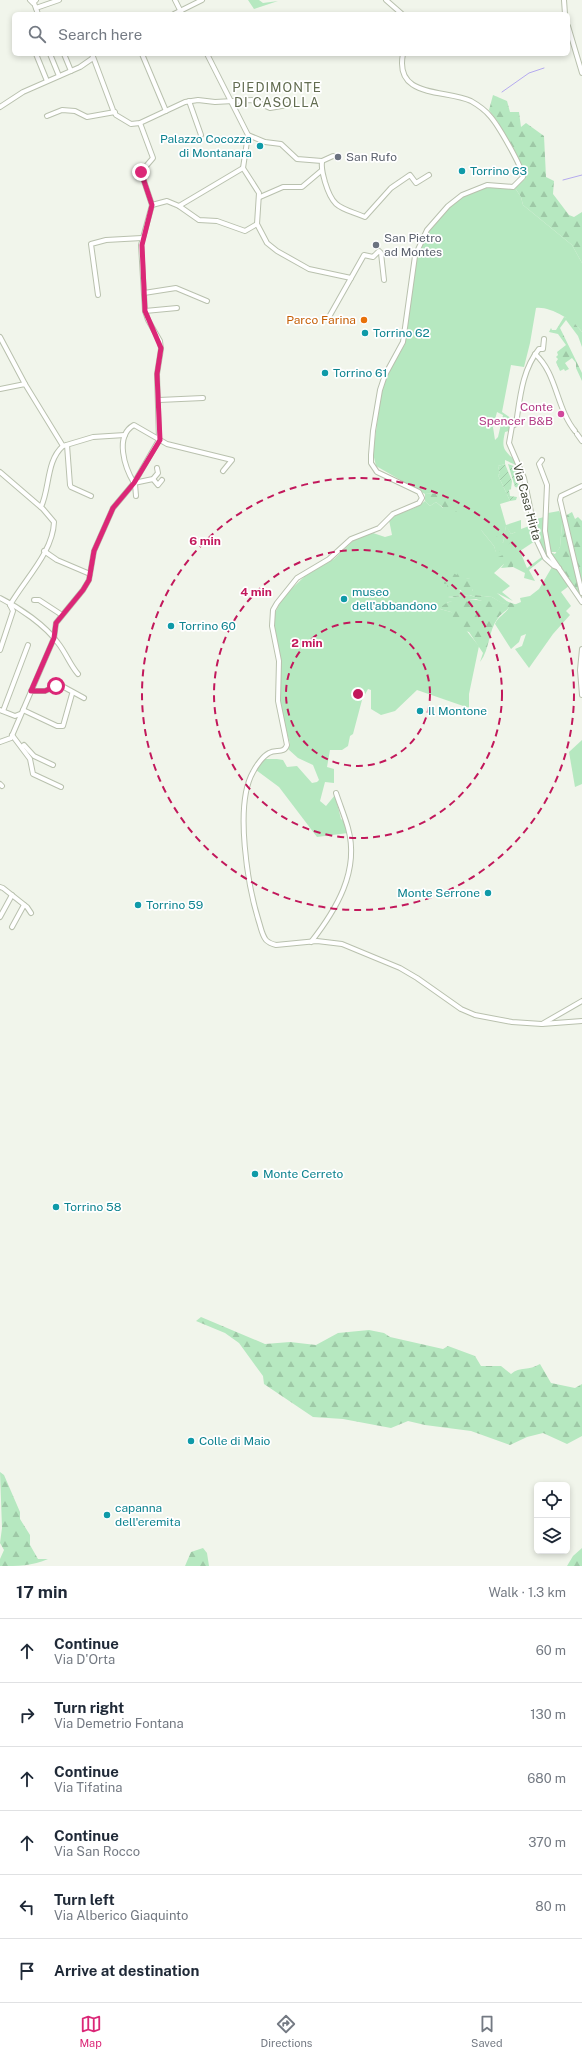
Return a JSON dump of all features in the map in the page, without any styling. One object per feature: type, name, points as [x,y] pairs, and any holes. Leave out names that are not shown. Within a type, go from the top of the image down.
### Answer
[{"type":"street","points":[[36,8],[59,0]]},
{"type":"street","points":[[174,0],[181,12],[202,0]]},
{"type":"street","points":[[386,0],[400,12]]},
{"type":"street","points":[[564,0],[565,12]]},
{"type":"street","points":[[32,1],[37,12]]},
{"type":"street","points":[[570,33],[582,73]]},
{"type":"street","points":[[37,56],[47,81]]},
{"type":"street","points":[[51,56],[59,76]]},
{"type":"street","points":[[65,56],[71,71]]},
{"type":"street","points":[[0,107],[22,92],[80,67],[92,56],[115,112],[129,123],[140,123],[189,101],[252,100],[270,108],[293,104]]},
{"type":"street","points":[[143,56],[166,111]]},
{"type":"street","points":[[208,56],[248,135],[243,168],[260,197],[257,224],[264,239],[277,251],[309,269],[351,278]]},
{"type":"street","points":[[403,56],[401,64],[403,73],[416,85],[430,92],[468,100],[488,114],[498,126],[519,165],[523,177],[513,187],[487,185],[462,195],[448,206],[427,230],[415,256],[403,342],[385,375],[380,390],[373,431],[371,463],[378,472],[419,492],[422,498],[419,503],[393,514],[379,528],[351,539],[329,559],[297,578],[282,594],[273,610],[272,626],[280,673],[278,701],[287,745],[286,749],[281,752],[269,753],[252,772],[246,790],[244,821],[246,858],[256,913],[267,941],[276,946],[323,941],[342,944],[382,959],[417,978],[461,1009],[475,1015],[512,1022],[542,1024],[582,1021]]},
{"type":"street","points":[[189,101],[201,135]]},
{"type":"street","points":[[47,116],[62,110],[75,111],[87,117],[115,112]]},
{"type":"street","points":[[0,742],[7,741],[12,735],[54,638],[54,626],[83,590],[90,574],[94,551],[113,508],[134,484],[160,440],[158,364],[162,353],[160,344],[145,311],[142,238],[152,205],[141,172],[153,158],[140,123]]},
{"type":"street","points":[[248,135],[265,142],[281,144],[296,158],[322,161],[333,156]]},
{"type":"street","points":[[322,161],[321,171],[329,197],[333,202],[365,217],[391,188],[410,175],[416,183],[430,175]]},
{"type":"street","points":[[179,206],[243,168]]},
{"type":"street","points":[[260,197],[282,187],[302,187],[321,171]]},
{"type":"street","points":[[152,205],[164,201],[179,206],[199,220],[217,221],[245,232],[257,224]]},
{"type":"street","points":[[98,295],[91,244],[106,240],[142,238]]},
{"type":"street","points":[[328,317],[362,256],[374,257],[379,252],[382,254],[384,280]]},
{"type":"street","points":[[144,293],[176,288],[207,301]]},
{"type":"street","points":[[145,311],[177,308]]},
{"type":"street","points":[[0,337],[25,384],[65,446],[71,487],[91,496]]},
{"type":"street","points":[[544,339],[544,349],[539,349],[535,354],[541,360],[548,373],[565,416],[582,441]]},
{"type":"street","name":"Via Casa Hirta","points":[[535,354],[529,363],[525,374],[519,400],[516,424],[512,426],[510,430],[509,443],[524,478],[537,541],[545,558],[554,566],[559,568]]},
{"type":"street","points":[[0,389],[25,384]]},
{"type":"street","points":[[159,400],[203,398]]},
{"type":"street","points":[[136,496],[134,484],[122,454],[124,435],[134,425],[160,440],[181,448],[232,460],[223,471]]},
{"type":"street","points":[[41,507],[45,498],[55,457],[65,446],[93,436],[124,435]]},
{"type":"street","points":[[542,460],[539,464],[547,485],[545,531],[548,550],[582,602]]},
{"type":"street","points":[[134,484],[152,480],[158,473],[157,468]]},
{"type":"street","points":[[0,480],[2,474],[41,507],[54,522],[52,534],[44,551],[10,605]]},
{"type":"street","points":[[152,480],[158,485],[162,480]]},
{"type":"street","points":[[582,486],[560,498],[560,504],[582,593]]},
{"type":"street","points":[[44,551],[57,560],[90,574]]},
{"type":"street","points":[[0,598],[29,615],[54,638],[78,674]]},
{"type":"street","points":[[34,600],[39,600],[62,615]]},
{"type":"street","points":[[0,650],[13,611],[10,605]]},
{"type":"street","points":[[21,712],[15,716],[2,710],[28,645]]},
{"type":"street","points":[[582,649],[580,670],[582,695]]},
{"type":"street","points":[[31,691],[45,691],[56,686],[62,686],[84,698]]},
{"type":"street","points":[[21,712],[57,726],[63,726],[72,694]]},
{"type":"street","points":[[12,735],[30,759],[33,774],[61,787]]},
{"type":"street","points":[[22,747],[24,745],[34,756],[53,765]]},
{"type":"street","points":[[311,942],[328,921],[340,898],[347,880],[352,854],[348,829],[336,793]]},
{"type":"street","points":[[0,887],[24,905],[31,913]]},
{"type":"street","points":[[0,917],[12,895]]},
{"type":"street","points":[[12,927],[24,905]]},
{"type":"street","points":[[542,1024],[582,1000]]},
{"type":"green space","points":[[248,0],[259,0],[263,3],[278,1],[254,9]]},
{"type":"green space","points":[[493,95],[507,101],[510,112],[519,112],[521,127],[526,123],[544,136],[546,177],[554,181],[553,194],[569,215],[574,217],[582,212],[582,263],[572,245],[523,205],[521,197],[515,188],[525,179],[526,176],[498,122],[489,110]]},
{"type":"green space","points":[[485,187],[515,188],[521,197],[523,205],[572,245],[582,263],[582,332],[578,327],[561,315],[548,309],[536,308],[524,367],[511,365],[502,412],[512,419],[512,423],[509,424],[509,431],[505,432],[503,443],[507,452],[518,463],[518,466],[505,460],[505,464],[498,466],[500,474],[498,475],[510,501],[500,504],[506,525],[521,520],[521,529],[532,525],[535,541],[520,551],[527,568],[543,556],[544,558],[529,570],[535,581],[524,578],[525,573],[513,567],[513,560],[505,559],[504,564],[494,573],[510,586],[502,592],[513,601],[497,593],[509,603],[503,604],[492,597],[474,595],[470,583],[465,579],[470,578],[451,575],[452,582],[462,593],[461,595],[448,598],[469,595],[485,600],[485,602],[476,599],[448,602],[440,609],[451,612],[479,646],[469,694],[469,708],[417,690],[395,711],[381,715],[371,709],[371,690],[368,689],[362,700],[353,734],[350,736],[348,746],[342,750],[330,750],[327,767],[334,769],[334,783],[325,782],[320,801],[326,806],[335,795],[341,819],[344,821],[348,833],[317,837],[279,787],[256,770],[264,759],[277,759],[283,760],[287,767],[297,766],[312,783],[319,780],[313,765],[298,758],[288,749],[290,744],[281,710],[281,665],[274,631],[275,613],[283,597],[305,576],[334,559],[354,540],[373,533],[385,537],[392,535],[389,520],[425,501],[430,506],[436,502],[443,508],[439,493],[425,494],[376,466],[373,453],[381,395],[387,375],[405,344],[415,259],[428,233],[450,206],[462,197]],"holes":[[[497,412],[503,415],[498,437],[495,440],[493,427]],[[506,526],[511,534],[516,532],[496,552],[494,546],[481,530],[503,543]]]},
{"type":"green space","points":[[564,317],[570,318],[582,332],[582,347],[578,336],[566,320],[560,328],[582,373],[582,381],[576,368],[576,363],[572,358],[565,363],[569,369],[565,371],[564,369],[560,371],[556,362],[558,359],[556,357],[558,355],[557,352],[566,345],[558,334],[549,332],[551,328],[552,330],[556,330]]},
{"type":"green space","points":[[505,464],[512,481],[511,489],[509,490],[510,496],[517,497],[516,500],[510,501],[498,475],[500,474],[498,466]]},
{"type":"green space","points":[[508,464],[519,468],[522,475],[515,479],[518,484],[520,484],[520,488],[515,487]]},
{"type":"green space","points":[[439,493],[463,500],[466,509],[454,512],[447,510],[436,502],[430,506],[425,501],[425,494]]},
{"type":"green space","points":[[559,511],[565,523],[562,524],[560,547],[557,552],[550,552],[547,532],[548,513]]},
{"type":"green space","points":[[572,512],[575,519],[578,517],[582,521],[582,588],[565,516]]},
{"type":"green space","points":[[544,517],[544,531],[553,565],[540,544],[533,520]]},
{"type":"green space","points":[[565,523],[582,594],[581,596],[550,552],[555,554],[560,547],[562,524]]},
{"type":"green space","points":[[506,525],[511,534],[516,532],[517,534],[505,549],[496,553],[494,546],[481,530],[488,527],[503,543]]},
{"type":"green space","points":[[503,555],[505,559],[513,559],[513,567],[501,568],[504,564],[498,557]]},
{"type":"green space","points":[[552,567],[557,569],[569,586],[561,592],[571,606],[566,611],[570,615],[553,634],[529,668],[515,649],[522,646],[526,634],[521,636],[519,642],[511,649],[495,624],[509,607],[521,602],[520,598],[530,596],[539,589]]},
{"type":"green space","points":[[459,571],[471,578],[466,579],[472,584],[472,590],[476,593],[475,595],[492,597],[504,604],[505,602],[501,599],[517,605],[512,608],[509,607],[498,618],[492,629],[486,651],[480,662],[483,653],[469,632],[456,629],[451,612],[440,609],[443,605],[453,601],[467,599],[485,601],[470,595],[448,598],[461,595],[462,593],[461,590],[448,589],[447,585],[452,583],[444,584],[445,578],[450,576],[449,574],[451,572],[457,575]]},
{"type":"green space","points":[[582,740],[582,784],[575,787],[569,752]]},
{"type":"green space","points":[[201,1317],[265,1344],[290,1342],[316,1345],[338,1333],[369,1330],[384,1333],[390,1337],[443,1349],[448,1346],[475,1356],[481,1366],[501,1366],[511,1374],[518,1370],[540,1364],[551,1383],[575,1388],[582,1384],[582,1436],[567,1444],[543,1433],[527,1437],[510,1445],[471,1431],[425,1425],[408,1421],[391,1428],[343,1419],[313,1417],[264,1384],[263,1376],[239,1343],[225,1333],[196,1321]]},
{"type":"green space","points":[[0,1472],[4,1475],[20,1512],[20,1519],[30,1535],[30,1545],[38,1559],[48,1559],[19,1566],[0,1566],[0,1559],[4,1550],[0,1543],[2,1528]]},
{"type":"green space","points":[[203,1548],[207,1553],[209,1566],[185,1566],[191,1552]]},
{"type":"green space","points":[[582,1548],[582,1566],[567,1566],[573,1556]]},
{"type":"waterway","points":[[502,92],[529,73],[544,68]]},
{"type":"waterway","points":[[563,180],[582,175]]},
{"type":"place","name":"Palazzo Cocozza di Montanara","points":[[260,146]]},
{"type":"place","name":"San Rufo","points":[[338,157]]},
{"type":"place","name":"Torrino 63","points":[[462,171]]},
{"type":"place","name":"San Pietro ad Montes","points":[[376,245]]},
{"type":"place","name":"Parco Farina","points":[[364,320]]},
{"type":"place","name":"Torrino 62","points":[[365,333]]},
{"type":"place","name":"Torrino 61","points":[[325,373]]},
{"type":"place","name":"Conte Spencer B&B","points":[[561,414]]},
{"type":"place","name":"museo dell'abbandono","points":[[344,599]]},
{"type":"place","name":"Torrino 60","points":[[171,626]]},
{"type":"place","name":"Il Montone","points":[[420,711]]},
{"type":"place","name":"Monte Serrone","points":[[488,893]]},
{"type":"place","name":"Torrino 59","points":[[138,905]]},
{"type":"place","name":"Monte Cerreto","points":[[255,1174]]},
{"type":"place","name":"Torrino 58","points":[[56,1207]]},
{"type":"place","name":"Colle di Maio","points":[[191,1441]]},
{"type":"place","name":"capanna dell'eremita","points":[[107,1515]]},
{"type":"district","name":"PIEDIMONTE DI CASOLLA","points":[[277,94]]},
{"type":"route","points":[[56,686],[45,691],[31,691],[46,653],[54,638],[54,626],[83,590],[89,580],[94,551],[113,508],[134,483],[160,440],[157,374],[158,364],[162,353],[160,341],[148,320],[145,311],[142,245],[142,238],[152,205],[149,201],[141,177],[141,172]]}]
